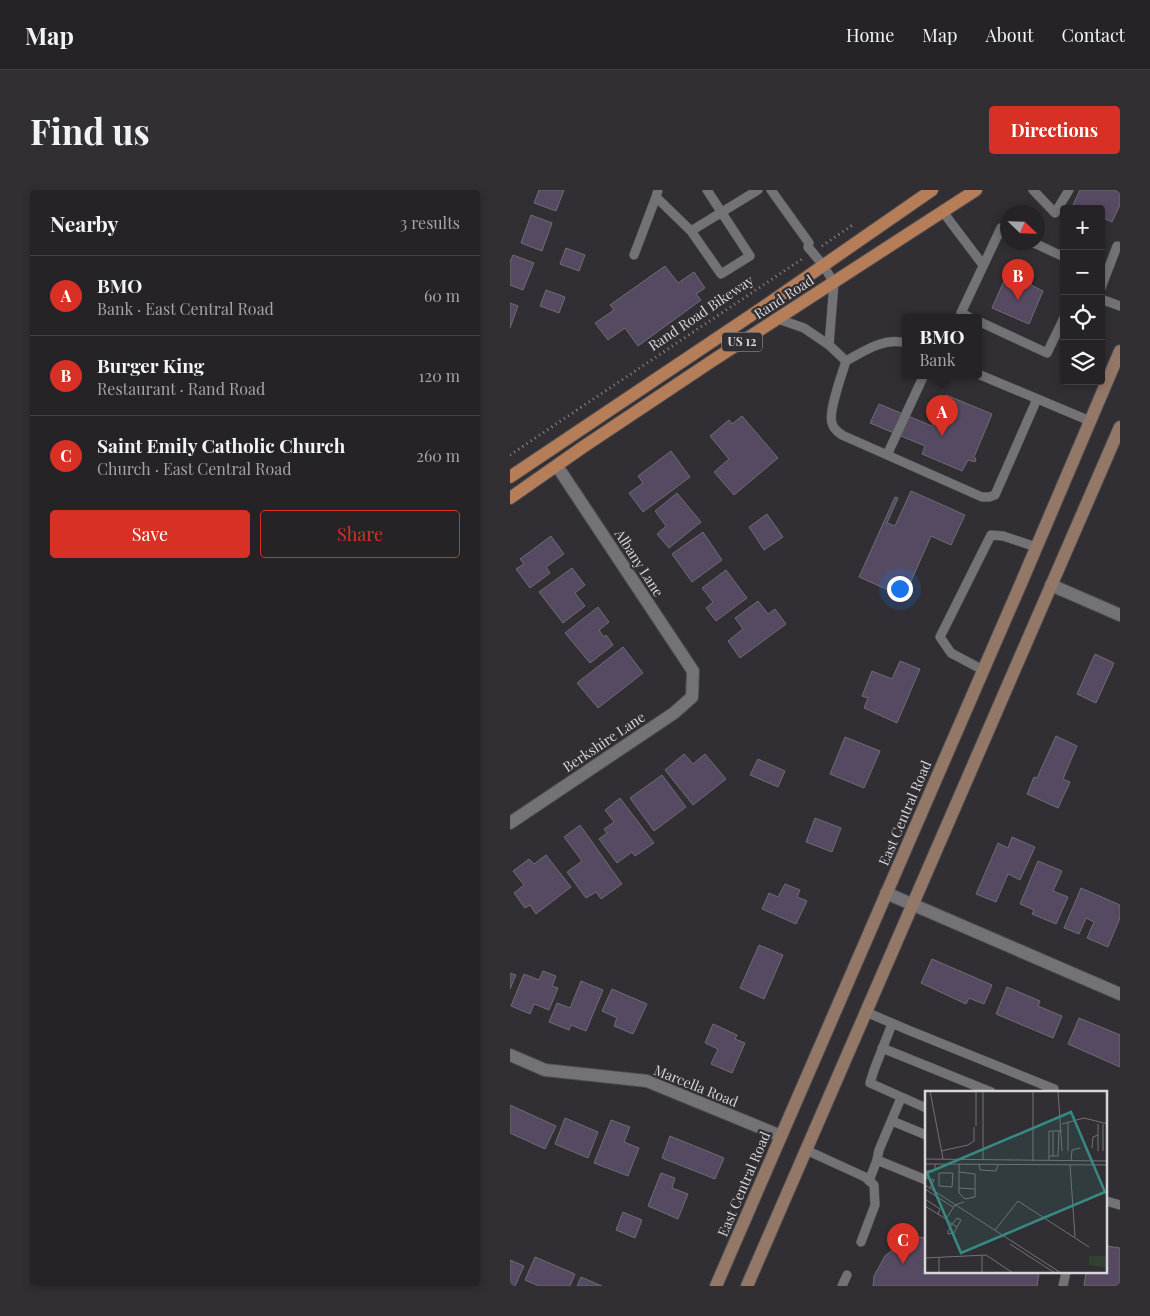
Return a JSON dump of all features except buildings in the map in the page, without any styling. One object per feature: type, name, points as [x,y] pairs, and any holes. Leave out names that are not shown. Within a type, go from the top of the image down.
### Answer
[{"type":"main road","name":"Rand Road","points":[[510,477],[696,353],[932,190]]},
{"type":"main road","name":"Rand Road","points":[[510,498],[583,447],[976,190]]},
{"type":"main road","name":"East Central Road","points":[[716,1286],[1120,351]]},
{"type":"main road","points":[[747,1286],[1120,427]]},
{"type":"street","name":"Albany Lane","points":[[561,472],[693,672]]},
{"type":"street","points":[[1051,585],[1120,615]]},
{"type":"street","name":"Berkshire Lane","points":[[510,823],[674,713],[692,697],[693,672]]},
{"type":"street","points":[[886,894],[1120,994]]},
{"type":"street","name":"Marcella Road","points":[[510,1055],[546,1070],[646,1081],[781,1136]]},
{"type":"lane","points":[[634,255],[657,193],[691,231],[721,274],[750,256],[706,190]]},
{"type":"lane","points":[[691,231],[758,190]]},
{"type":"lane","points":[[771,190],[809,243],[808,247],[824,265],[834,283],[829,345]]},
{"type":"lane","points":[[1033,190],[1055,214],[1069,190]]},
{"type":"lane","points":[[944,212],[983,266]]},
{"type":"lane","points":[[963,314],[961,313],[1000,230]]},
{"type":"lane","points":[[1105,278],[1119,244]]},
{"type":"lane","points":[[1045,248],[1060,255]]},
{"type":"lane","points":[[1105,300],[1120,306]]},
{"type":"lane","points":[[778,319],[804,328],[829,345],[846,360]]},
{"type":"lane","points":[[982,323],[1047,354],[1060,326]]},
{"type":"lane","points":[[902,343],[889,342],[876,346],[846,360],[831,412],[831,423],[842,435],[982,497],[995,495],[1037,399]]},
{"type":"lane","points":[[982,376],[1090,421]]},
{"type":"lane","points":[[887,455],[922,379]]},
{"type":"lane","points":[[983,670],[951,653],[940,637],[991,535],[1003,536],[1036,547]]},
{"type":"lane","points":[[866,1012],[1054,1091]]},
{"type":"lane","points":[[892,1024],[870,1083],[925,1108]]},
{"type":"lane","points":[[882,1048],[989,1091]]},
{"type":"lane","points":[[870,1181],[879,1150],[901,1098]]},
{"type":"lane","points":[[892,1121],[925,1135]]},
{"type":"lane","points":[[806,1150],[865,1177],[874,1186],[875,1205],[861,1242]]},
{"type":"lane","points":[[877,1160],[925,1180]]},
{"type":"lane","points":[[842,1286],[847,1275]]},
{"type":"path","points":[[816,249],[857,222]]},
{"type":"path","name":"Rand Road Bikeway","points":[[510,455],[808,255]]},
{"type":"place","name":"Burger King","points":[[1018,300]]},
{"type":"place","name":"BMO","points":[[942,436]]},
{"type":"place","name":"Saint Emily Catholic Church","points":[[903,1264]]}]
